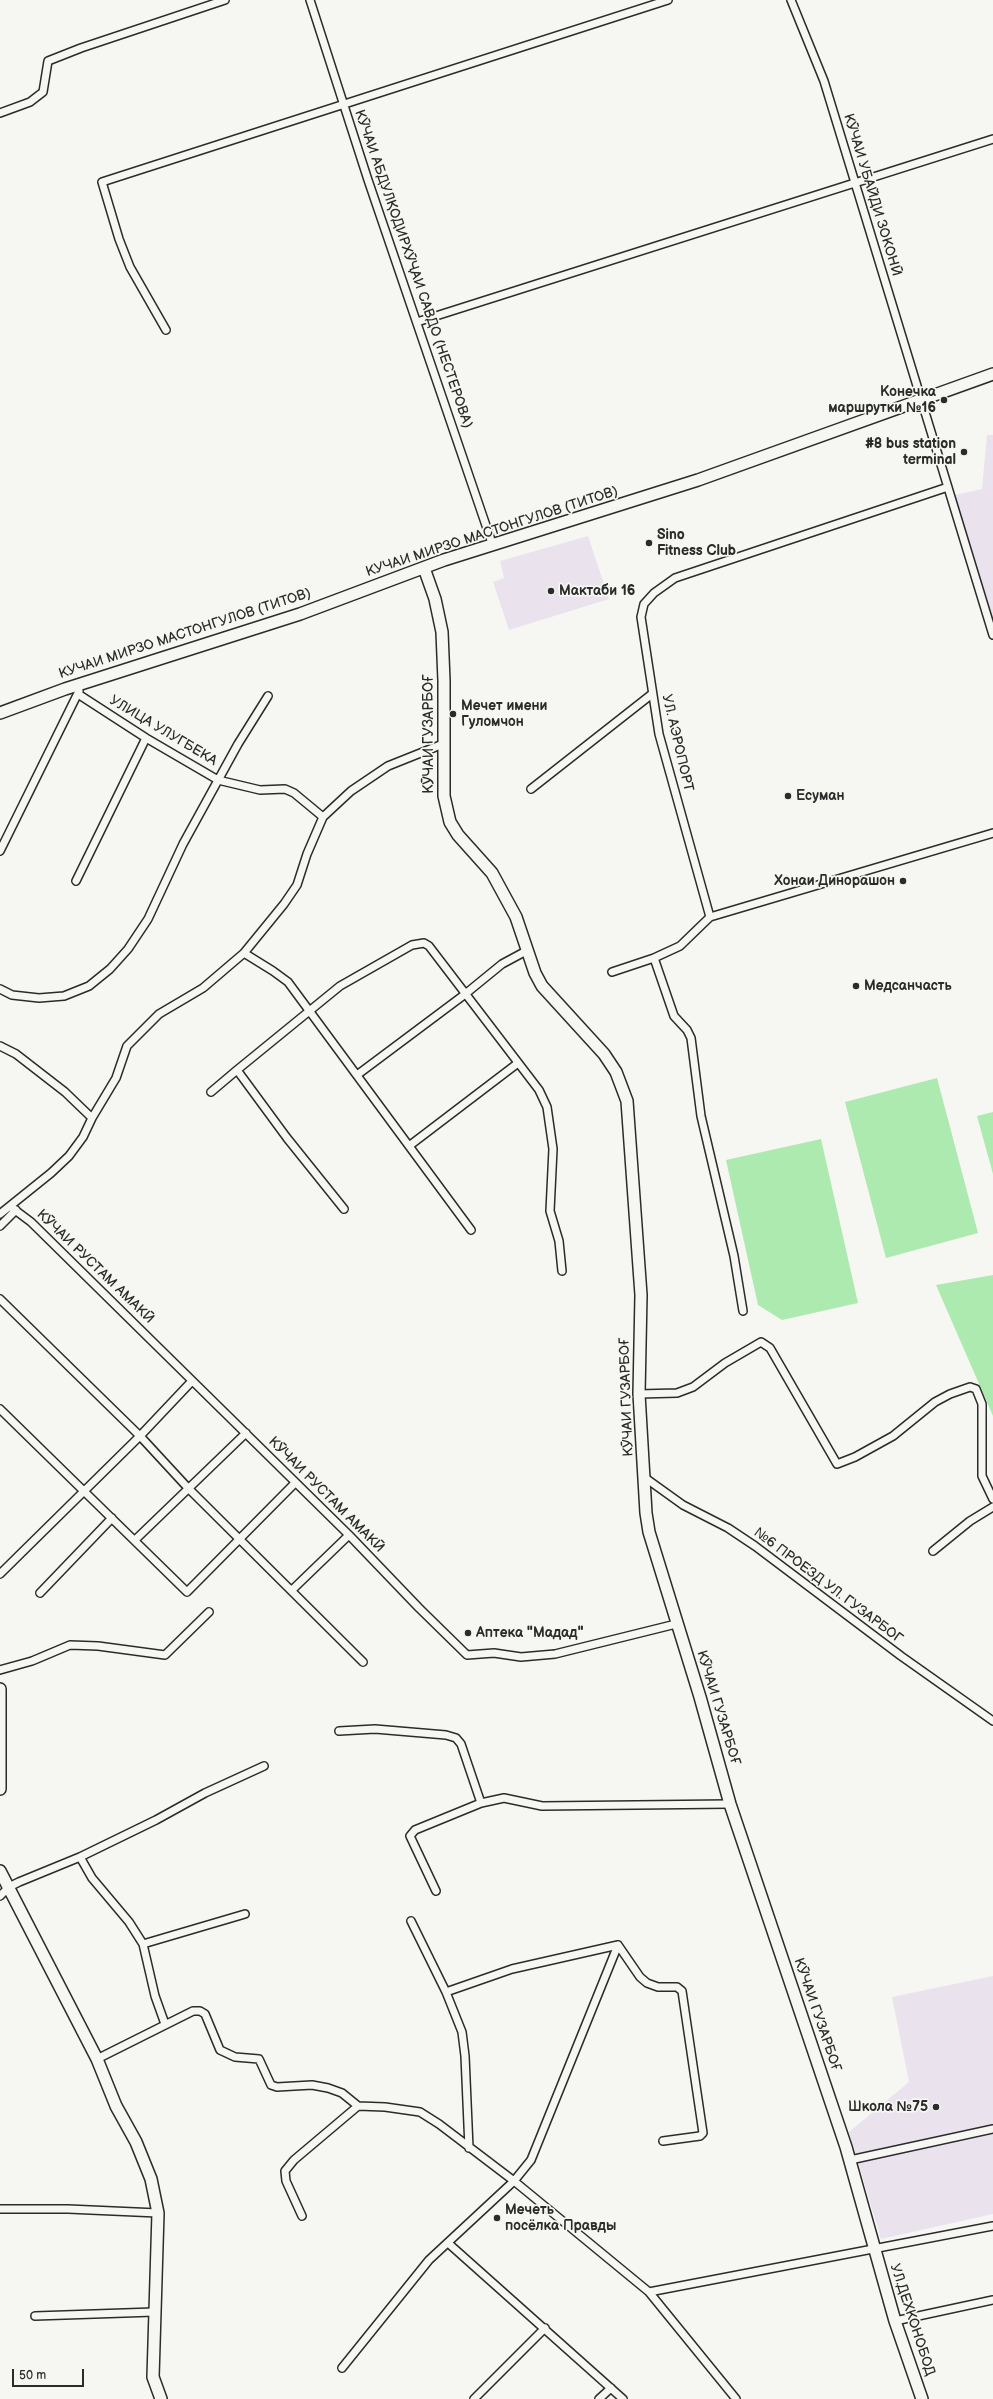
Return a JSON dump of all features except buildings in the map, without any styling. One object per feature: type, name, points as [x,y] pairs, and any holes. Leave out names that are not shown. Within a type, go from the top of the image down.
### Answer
[{"type":"street","points":[[0,113],[30,102],[43,92],[48,61],[81,48],[225,0]]},
{"type":"street","name":"КӮЧАИ АБДУЛҚОДИРХӮҶАИ САВДО (НЕСТЕРОВА)","points":[[310,0],[493,546]]},
{"type":"street","points":[[166,330],[130,267],[119,239],[102,182],[668,0]]},
{"type":"street","name":"КӮЧАИ УБАЙДИ ЗОКОНӢ","points":[[791,0],[824,81],[993,635]]},
{"type":"street","points":[[417,322],[993,139]]},
{"type":"street","name":"КУЧАИ МИРЗО МАСТОНГУЛОВ (ТИТОВ)","points":[[0,713],[79,689],[260,628],[424,568],[705,477],[993,374]]},
{"type":"street","name":"УЛ. АЭРОПОРТ","points":[[710,918],[659,734],[641,617],[644,604],[654,593],[670,582],[739,555],[948,487]]},
{"type":"street","name":"КӮЧАИ ГУЗАРБОҒ","points":[[424,568],[435,599],[442,632],[444,681],[444,796],[450,822],[458,835],[492,873],[516,917],[535,973],[542,986],[604,1054],[616,1072],[627,1101],[641,1295],[639,1394],[649,1532],[730,1804],[850,2160],[875,2250]]},
{"type":"street","points":[[0,851],[79,689]]},
{"type":"street","name":"УЛИЦА УЛУГБЕКА","points":[[79,689],[146,738],[218,780],[260,790],[285,789],[294,793],[323,817]]},
{"type":"street","points":[[531,789],[652,694]]},
{"type":"street","points":[[0,989],[12,995],[39,998],[64,996],[89,986],[110,969],[128,949],[148,919],[183,844],[218,780],[268,696]]},
{"type":"street","points":[[76,881],[146,738]]},
{"type":"street","points":[[0,1226],[14,1208],[69,1156],[83,1137],[92,1118],[116,1078],[127,1046],[159,1014],[203,988],[244,954],[275,916],[297,885],[307,854],[323,817],[351,791],[388,766],[443,744]]},
{"type":"street","points":[[612,972],[654,958],[680,946],[710,918],[993,833]]},
{"type":"street","points":[[211,1092],[340,986],[418,942],[429,946],[464,995],[539,1090],[546,1107],[551,1124],[553,1149],[550,1211],[559,1241],[562,1271]]},
{"type":"street","points":[[357,1075],[464,995],[502,964],[528,950]]},
{"type":"street","points":[[244,954],[273,970],[288,982],[470,1230]]},
{"type":"street","points":[[654,958],[674,1016],[687,1030],[691,1038],[700,1116],[734,1256],[743,1311]]},
{"type":"street","points":[[0,1046],[16,1054],[65,1092],[92,1118]]},
{"type":"street","points":[[409,1146],[518,1063]]},
{"type":"street","points":[[237,1070],[287,1138],[344,1209]]},
{"type":"street","points":[[0,1214],[14,1208]]},
{"type":"street","name":"КӮЧАИ РУСТАМ АМАКӢ","points":[[14,1208],[246,1433],[467,1655],[494,1654],[521,1657],[555,1654],[676,1624]]},
{"type":"street","points":[[0,1299],[140,1436],[188,1488],[240,1538],[363,1662]]},
{"type":"street","points":[[639,1394],[677,1393],[693,1387],[725,1363],[761,1342],[770,1348],[837,1464],[856,1457],[893,1436],[934,1402],[950,1394],[970,1387],[976,1389],[982,1404],[982,1476],[993,1499]]},
{"type":"street","points":[[0,1574],[140,1436],[192,1381]]},
{"type":"street","points":[[0,1409],[187,1592],[295,1482]]},
{"type":"street","points":[[135,1540],[246,1433]]},
{"type":"street","name":"№6 ПРОЕЗД УЛ. ГУЗАРБОГ","points":[[644,1477],[683,1505],[728,1528],[755,1546],[901,1656],[993,1721]]},
{"type":"street","points":[[933,1551],[970,1520],[993,1507]]},
{"type":"street","points":[[40,1593],[112,1518]]},
{"type":"street","points":[[292,1590],[349,1535]]},
{"type":"street","points":[[0,1670],[32,1661],[70,1645],[98,1646],[165,1655],[170,1653],[209,1612]]},
{"type":"street","points":[[0,1689],[0,1789]]},
{"type":"street","points":[[339,1731],[375,1730],[446,1735],[456,1738],[461,1744],[481,1803]]},
{"type":"street","points":[[0,1896],[9,1887],[80,1857],[156,1820],[205,1793],[264,1766]]},
{"type":"street","points":[[436,1891],[410,1836],[415,1830],[481,1803],[504,1798],[542,1806],[730,1804]]},
{"type":"street","points":[[80,1857],[92,1878],[129,1922],[143,1944],[155,1996],[165,2024]]},
{"type":"street","points":[[0,1871],[97,2059],[116,2106],[136,2142],[151,2180],[158,2213],[153,2377],[161,2399]]},
{"type":"street","points":[[143,1944],[245,1914]]},
{"type":"street","points":[[411,1921],[446,1992],[462,2032],[466,2056],[469,2148]]},
{"type":"street","points":[[446,1992],[512,1969],[618,1945]]},
{"type":"street","points":[[618,1945],[640,1977],[647,1983],[658,1987],[677,1987],[682,1991],[703,2133],[700,2136],[663,2141]]},
{"type":"street","points":[[342,2368],[429,2260],[514,2181],[531,2160],[618,1945]]},
{"type":"street","points":[[97,2059],[165,2024],[193,2011],[200,2011],[205,2014],[220,2050],[235,2057],[259,2059],[271,2085],[277,2087],[312,2085],[328,2088],[342,2093],[358,2106],[386,2107],[420,2112],[514,2181],[649,2292],[736,2399]]},
{"type":"street","points":[[302,2216],[286,2180],[285,2171],[294,2160],[358,2106]]},
{"type":"street","points":[[850,2160],[993,2129]]},
{"type":"street","points":[[0,2209],[68,2209],[158,2213]]},
{"type":"street","points":[[649,2292],[875,2250],[993,2226]]},
{"type":"street","points":[[448,2243],[623,2399]]},
{"type":"street","name":"УЛ.ДЕХКОНОБОД","points":[[875,2250],[895,2321],[922,2399]]},
{"type":"street","points":[[895,2321],[993,2300]]},
{"type":"street","points":[[35,2316],[154,2312]]},
{"type":"street","points":[[474,2399],[545,2328]]},
{"type":"street","points":[[599,2399],[611,2388]]},
{"type":"shaded area","points":[[987,435],[993,435],[993,621],[955,495],[982,489]]},
{"type":"shaded area","name":"Мактаби 16","points":[[588,536],[609,599],[509,630],[493,582],[504,578],[500,561]]},
{"type":"shaded area","name":"Школа №75","points":[[993,1976],[993,2214],[881,2239],[849,2132],[909,2082],[892,1997]]},
{"type":"green space","points":[[937,1078],[978,1233],[886,1258],[845,1102]]},
{"type":"green space","points":[[993,1112],[993,1174],[977,1116]]},
{"type":"green space","points":[[821,1139],[858,1303],[782,1320],[758,1305],[726,1160]]},
{"type":"green space","points":[[993,1275],[993,1416],[936,1285]]},
{"type":"place","name":"Конечка маршрутки №16","points":[[944,400]]},
{"type":"place","name":"#8 bus station terminal","points":[[964,452]]},
{"type":"place","name":"Sino Fitness Club","points":[[649,543]]},
{"type":"place","name":"Мактаби 16","points":[[551,591]]},
{"type":"place","name":"Мечет имени Гуломчон","points":[[453,714]]},
{"type":"place","name":"Есуман","points":[[788,796]]},
{"type":"place","name":"Хонаи Динорашон","points":[[903,881]]},
{"type":"place","name":"Медсанчасть","points":[[856,986]]},
{"type":"place","name":"Аптека \"Мадад\"","points":[[468,1633]]},
{"type":"place","name":"Школа №75","points":[[936,2107]]},
{"type":"place","name":"Мечеть посёлка Правды","points":[[497,2218]]}]
